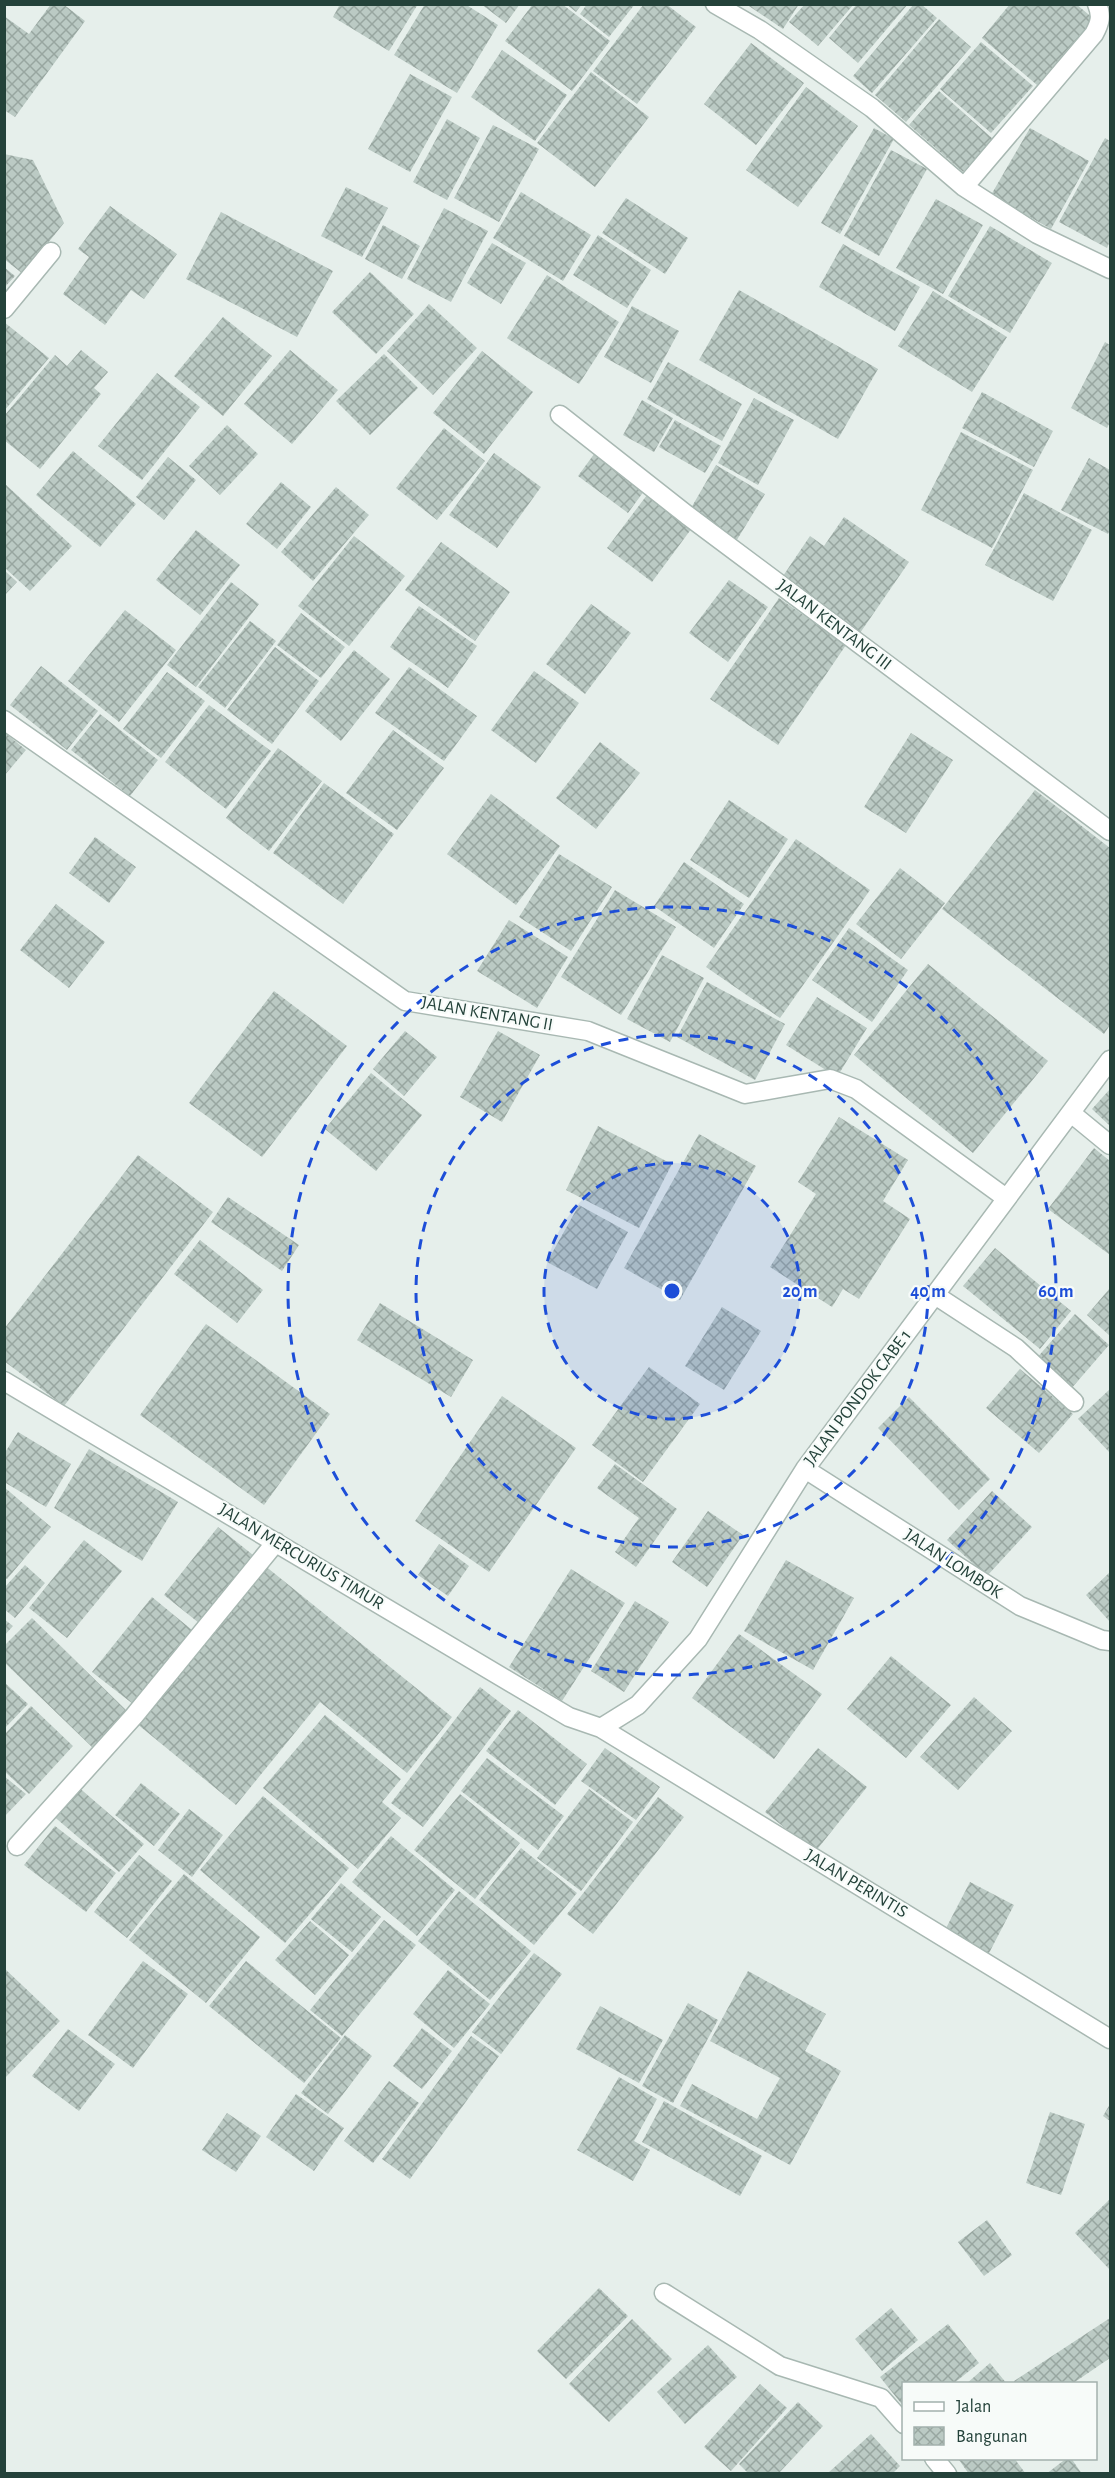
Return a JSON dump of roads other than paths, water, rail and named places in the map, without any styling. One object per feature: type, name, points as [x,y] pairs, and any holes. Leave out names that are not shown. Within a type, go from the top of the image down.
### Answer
[{"type":"street","points":[[715,4],[760,30],[872,108],[964,187],[1037,234],[1110,269]]},
{"type":"street","points":[[964,187],[1094,34],[1099,24],[1100,12],[1097,4]]},
{"type":"street","points":[[4,309],[51,252]]},
{"type":"street","name":"JALAN KENTANG III","points":[[560,415],[687,515],[1110,831]]},
{"type":"street","name":"JALAN KENTANG II","points":[[4,720],[405,1000],[588,1031],[745,1094],[830,1079],[856,1089],[1006,1198]]},
{"type":"street","name":"JALAN PONDOK CABE 1","points":[[601,1728],[638,1705],[698,1639],[805,1469],[1110,1060]]},
{"type":"street","points":[[1071,1113],[1110,1145]]},
{"type":"street","points":[[935,1295],[1016,1348],[1074,1402]]},
{"type":"street","name":"JALAN MERCURIUS TIMUR","points":[[4,1381],[569,1717],[601,1728]]},
{"type":"street","name":"JALAN LOMBOK","points":[[805,1469],[1020,1606],[1102,1640],[1110,1641]]},
{"type":"street","points":[[17,1846],[134,1716],[276,1542]]},
{"type":"street","name":"JALAN PERINTIS","points":[[601,1728],[1110,2039]]},
{"type":"street","points":[[664,2294],[780,2366],[881,2398],[902,2423]]},
{"type":"street","points":[[936,2460],[947,2474]]}]
